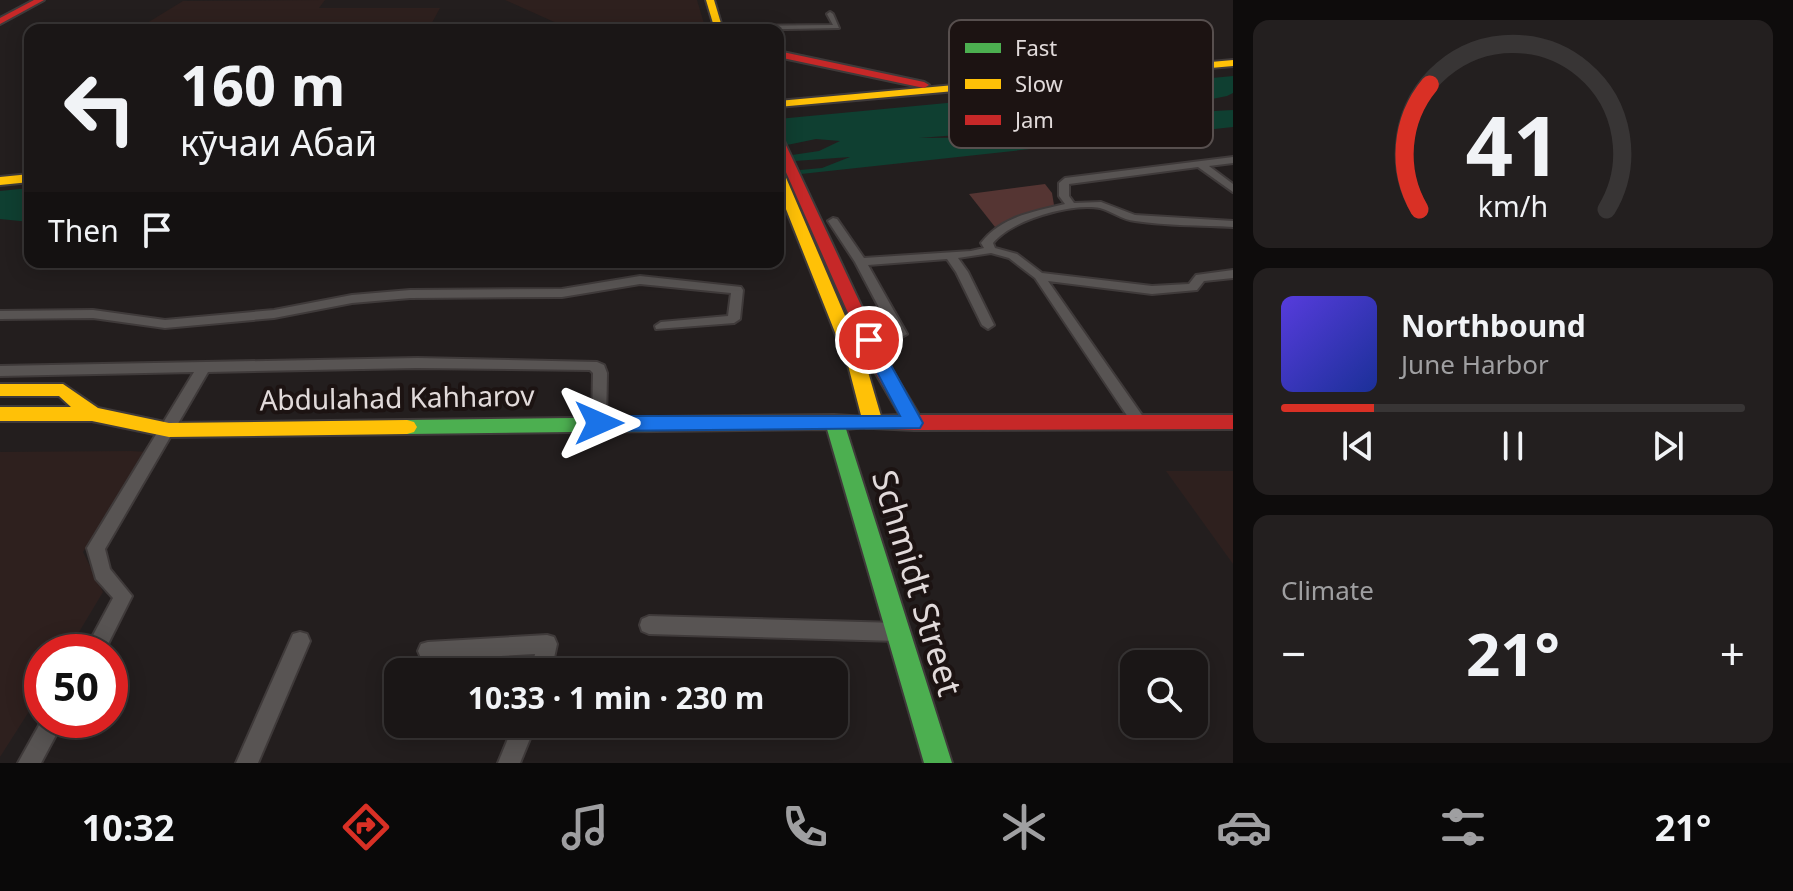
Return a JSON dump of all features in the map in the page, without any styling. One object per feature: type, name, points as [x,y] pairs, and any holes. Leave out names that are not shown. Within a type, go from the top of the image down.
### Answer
[{"type":"main road","points":[[0,21],[40,0]]},
{"type":"main road","points":[[710,0],[722,24]]},
{"type":"main road","points":[[722,0],[724,24]]},
{"type":"main road","points":[[784,56],[949,89]]},
{"type":"main road","points":[[784,57],[819,66],[834,74],[843,88],[824,100]]},
{"type":"main road","points":[[1213,66],[1233,63]]},
{"type":"main road","points":[[1213,71],[1233,70]]},
{"type":"main road","points":[[784,106],[949,90]]},
{"type":"main road","points":[[784,106],[949,92]]},
{"type":"main road","points":[[784,158],[857,365],[873,423]]},
{"type":"main road","points":[[0,171],[24,169]]},
{"type":"main road","points":[[0,181],[24,179]]},
{"type":"main road","points":[[784,181],[799,202],[880,365],[914,423]]},
{"type":"main road","name":"Abdulahad Kahharov","points":[[0,390],[63,390],[92,414]]},
{"type":"main road","name":"Abdulahad Kahharov","points":[[0,414],[92,414],[169,430],[599,423],[1233,422]]},
{"type":"main road","name":"Schmidt Street","points":[[834,422],[938,763]]},
{"type":"street","points":[[784,28],[837,27],[830,14]]},
{"type":"street","points":[[1071,206],[1064,196],[1064,183],[1068,180],[1233,160]]},
{"type":"street","points":[[1200,164],[1233,189]]},
{"type":"street","points":[[991,250],[987,243],[1000,228],[1071,206],[1101,205],[1133,218],[1233,224]]},
{"type":"street","points":[[833,221],[861,262],[900,334]]},
{"type":"street","points":[[861,262],[991,250],[1013,256],[1039,276],[1139,422]]},
{"type":"street","points":[[950,256],[962,272],[988,325]]},
{"type":"street","points":[[1039,276],[1152,290],[1193,287],[1200,278],[1233,274]]},
{"type":"street","points":[[0,315],[93,314],[165,324],[274,314],[352,299],[410,294],[562,293],[640,280],[737,290],[734,319],[661,326]]},
{"type":"street","points":[[0,371],[417,363],[592,365],[599,368],[600,373],[599,423]]},
{"type":"street","points":[[103,634],[123,596],[102,573],[96,548],[204,367]]},
{"type":"street","points":[[649,625],[898,632]]},
{"type":"street","points":[[247,763],[300,641]]},
{"type":"street","points":[[428,651],[547,644],[544,658]]},
{"type":"street","points":[[29,763],[44,738]]},
{"type":"street","points":[[509,763],[519,738]]},
{"type":"shaded area","points":[[325,0],[319,8],[440,8],[431,24],[119,24],[147,23],[183,1]]},
{"type":"shaded area","points":[[505,0],[697,0],[704,24],[559,24]]},
{"type":"shaded area","points":[[1233,76],[1233,93],[1213,99],[1213,78]]},
{"type":"shaded area","points":[[949,103],[949,136],[919,138],[949,138],[949,148],[1040,148],[801,174],[800,170],[822,168],[850,157],[795,161],[792,155],[819,151],[840,141],[816,139],[787,145],[784,118]]},
{"type":"shaded area","points":[[1233,110],[1233,127],[1213,129],[1213,111]]},
{"type":"shaded area","points":[[1045,184],[1052,193],[1054,205],[995,227],[969,194]]},
{"type":"shaded area","points":[[24,189],[24,221],[0,219],[0,191]]},
{"type":"shaded area","points":[[0,452],[149,452],[83,552],[103,592],[78,634],[24,634],[24,719],[0,757]]},
{"type":"shaded area","points":[[1166,471],[1233,471],[1233,564]]},
{"type":"traffic: fast","points":[[834,422],[938,763]]},
{"type":"traffic: fast","points":[[407,427],[860,422]]},
{"type":"traffic: slow","points":[[710,0],[717,24]]},
{"type":"traffic: slow","points":[[1213,65],[1233,63]]},
{"type":"traffic: slow","points":[[784,103],[949,89]]},
{"type":"traffic: slow","points":[[0,181],[24,179]]},
{"type":"traffic: slow","points":[[784,188],[857,365],[873,423]]},
{"type":"traffic: slow","points":[[0,390],[63,390],[92,414]]},
{"type":"traffic: slow","points":[[0,414],[92,414],[169,430],[407,427]]},
{"type":"traffic: jam","points":[[0,21],[40,0]]},
{"type":"traffic: jam","points":[[784,55],[924,85]]},
{"type":"traffic: jam","points":[[784,154],[880,365],[914,423]]},
{"type":"traffic: jam","points":[[860,422],[1233,422]]},
{"type":"route","points":[[599,423],[914,423],[895,394],[869,340]]}]
